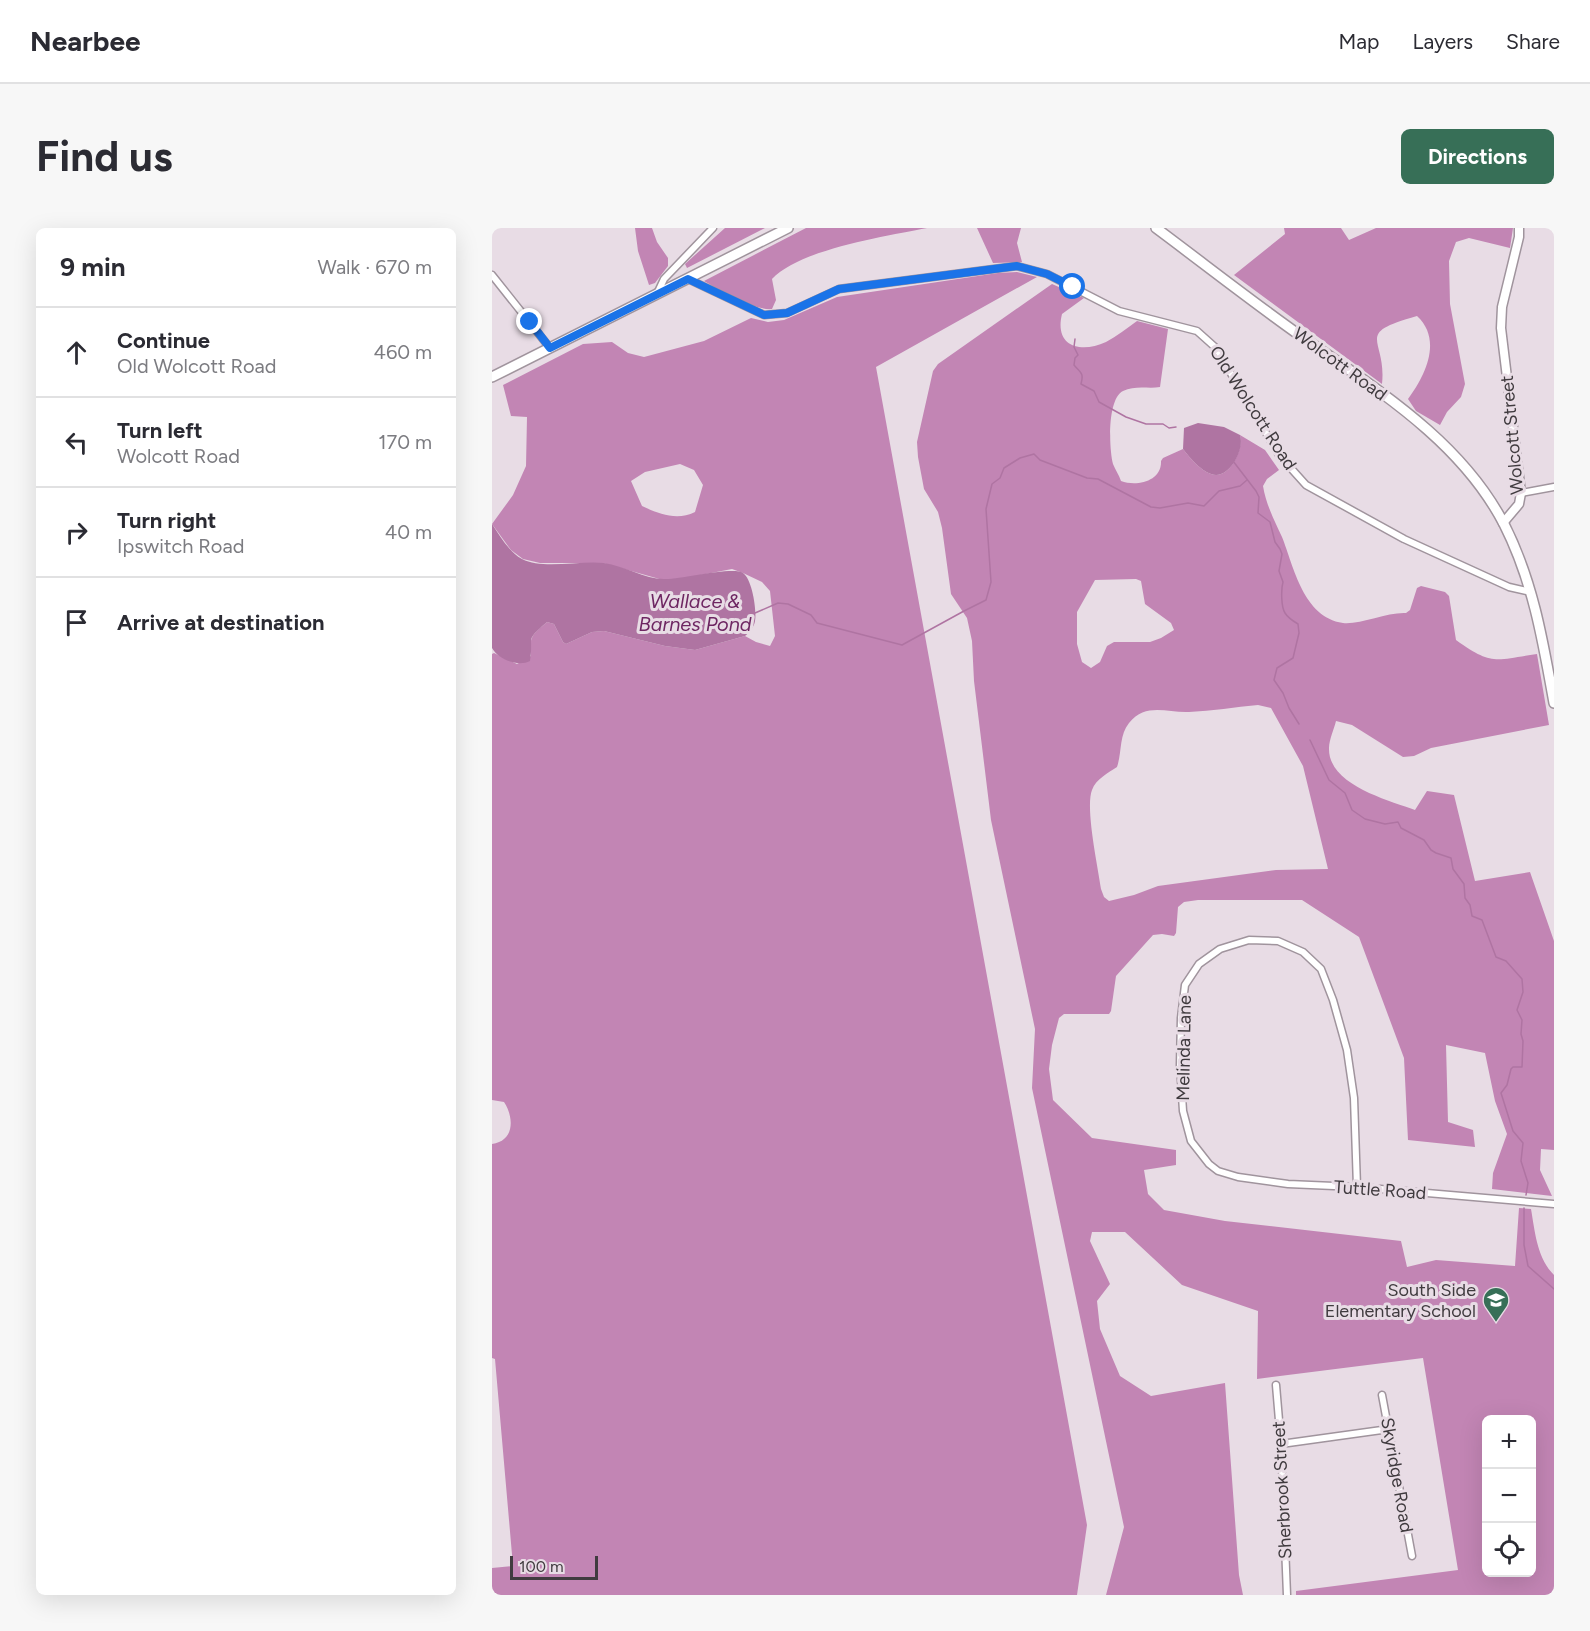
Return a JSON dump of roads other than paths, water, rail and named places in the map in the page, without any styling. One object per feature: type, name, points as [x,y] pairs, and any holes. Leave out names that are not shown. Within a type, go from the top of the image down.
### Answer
[{"type":"main road","points":[[492,378],[788,228]]},
{"type":"main road","name":"Wolcott Road","points":[[1156,228],[1420,423],[1465,468],[1503,523]]},
{"type":"main road","name":"Wolcott Street","points":[[1503,523],[1519,504],[1521,493],[1501,328],[1502,307],[1519,237],[1519,228]]},
{"type":"main road","points":[[1503,523],[1523,567],[1531,592],[1540,624],[1554,704]]},
{"type":"street","points":[[657,294],[664,279],[714,228]]},
{"type":"street","name":"Old Wolcott Road","points":[[688,279],[764,315],[787,313],[839,289],[1017,266],[1047,274],[1119,311],[1197,331],[1216,348],[1279,455],[1306,485],[1404,539],[1509,587],[1531,592]]},
{"type":"street","points":[[492,275],[550,348]]},
{"type":"street","points":[[1521,493],[1554,487]]},
{"type":"street","name":"Melinda Lane","points":[[1209,1164],[1191,1142],[1183,1111],[1181,1018],[1185,986],[1198,964],[1220,949],[1249,940],[1278,941],[1303,952],[1321,969],[1333,1000],[1347,1050],[1354,1098],[1357,1187]]},
{"type":"street","name":"Tuttle Road","points":[[1209,1164],[1218,1171],[1238,1177],[1288,1184],[1357,1187],[1554,1204]]},
{"type":"street","name":"Sherbrook Street","points":[[1276,1385],[1281,1444],[1287,1595]]},
{"type":"street","name":"Skyridge Road","points":[[1382,1395],[1412,1556]]},
{"type":"street","points":[[1281,1444],[1389,1429]]},
{"type":"water","points":[[1198,423],[1224,427],[1240,435],[1238,455],[1224,473],[1218,475],[1207,472],[1195,463],[1183,449],[1184,428]]},
{"type":"water","name":"Wallace & Barnes Pond","points":[[492,524],[513,552],[522,559],[540,564],[604,563],[658,579],[738,571],[743,573],[749,581],[754,603],[754,625],[745,636],[695,650],[665,646],[604,631],[592,632],[566,644],[554,624],[547,622],[531,639],[530,661],[515,663],[509,661],[499,656],[492,648]]},
{"type":"waterway","points":[[1075,339],[1074,347],[1078,355],[1074,365],[1082,375],[1081,384],[1094,391],[1099,402],[1126,417],[1146,424],[1176,427]]},
{"type":"waterway","points":[[755,613],[778,603],[788,604],[811,615],[817,623],[902,645],[986,600],[991,582],[986,509],[992,484],[1000,478],[1004,468],[1020,458],[1034,454],[1040,460],[1087,478],[1098,479],[1151,507],[1160,508],[1188,503],[1204,506],[1219,491],[1240,486],[1247,480]]},
{"type":"waterway","points":[[1233,461],[1256,491],[1259,497],[1258,513],[1270,522],[1275,542],[1282,554],[1279,571],[1283,582],[1283,607],[1285,613],[1298,624],[1299,633],[1293,658],[1277,668],[1274,680],[1299,724]]},
{"type":"waterway","points":[[1310,740],[1329,780],[1345,793],[1352,810],[1365,819],[1385,824],[1398,822],[1401,828],[1424,840],[1431,850],[1451,858],[1453,869],[1464,884],[1465,898],[1470,905],[1472,916],[1482,920],[1496,957],[1506,961],[1522,979],[1523,992],[1517,1010],[1522,1020],[1522,1067],[1511,1069],[1507,1085],[1501,1093],[1513,1131],[1523,1143],[1521,1161],[1528,1183],[1526,1195]]},
{"type":"waterway","points":[[1524,1208],[1524,1245],[1528,1266],[1554,1289]]},
{"type":"place","name":"South Side Elementary School","points":[[1496,1323]]}]
